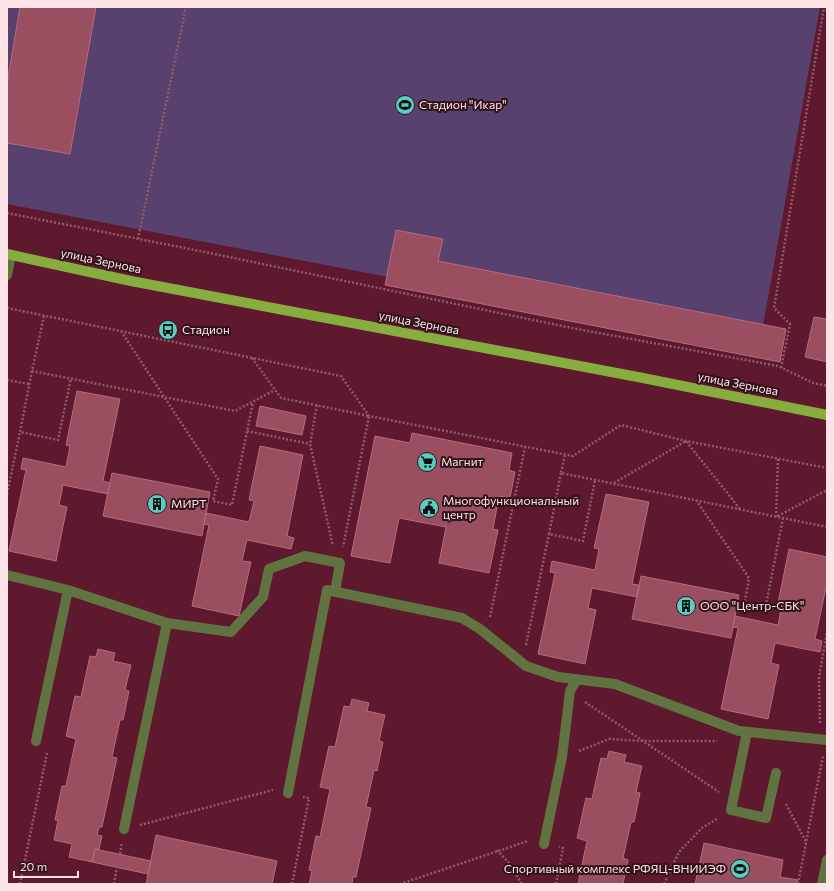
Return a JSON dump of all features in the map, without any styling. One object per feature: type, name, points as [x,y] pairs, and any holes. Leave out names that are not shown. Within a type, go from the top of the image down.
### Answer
[{"type":"main road","name":"улица Зернова","points":[[9,255],[131,281],[635,377],[827,416]]},
{"type":"street","points":[[7,275],[9,255]]},
{"type":"street","points":[[7,575],[68,590],[167,623],[231,632],[263,597],[269,569],[305,556],[340,563],[335,592]]},
{"type":"street","points":[[36,741],[68,590]]},
{"type":"street","points":[[288,793],[327,590],[462,618],[487,635],[526,666],[558,677],[614,684],[739,732],[746,737],[824,740]]},
{"type":"street","points":[[124,829],[167,623]]},
{"type":"street","points":[[544,844],[562,758],[570,691],[577,679]]},
{"type":"street","points":[[746,737],[732,806],[766,818],[776,773]]},
{"type":"street","points":[[822,884],[827,860]]},
{"type":"path","points":[[138,239],[186,7]]},
{"type":"path","points":[[781,368],[790,324],[774,308],[824,7]]},
{"type":"path","points":[[7,213],[572,328],[778,366],[813,383],[827,386]]},
{"type":"path","points":[[7,308],[341,376],[369,416],[340,563]]},
{"type":"path","points":[[7,494],[44,316]]},
{"type":"path","points":[[121,331],[218,479],[213,501],[232,505],[253,402]]},
{"type":"path","points":[[252,358],[281,398],[565,455],[573,456],[621,425],[686,441],[827,468]]},
{"type":"path","points":[[32,371],[235,411],[275,390]]},
{"type":"path","points":[[20,432],[58,440],[71,378]]},
{"type":"path","points":[[7,380],[29,384]]},
{"type":"path","points":[[317,405],[310,444],[333,546],[340,563]]},
{"type":"path","points":[[247,431],[310,444]]},
{"type":"path","points":[[613,484],[686,441]]},
{"type":"path","points":[[686,441],[741,510]]},
{"type":"path","points":[[487,635],[525,447]]},
{"type":"path","points":[[522,663],[565,455]]},
{"type":"path","points":[[776,517],[778,459]]},
{"type":"path","points":[[562,473],[827,528]]},
{"type":"path","points":[[549,534],[583,541],[595,480]]},
{"type":"path","points":[[776,517],[827,490]]},
{"type":"path","points":[[696,500],[749,578],[744,606],[765,610],[783,518]]},
{"type":"path","points":[[798,884],[823,757],[824,740],[818,712],[819,677],[827,632]]},
{"type":"path","points":[[570,691],[643,741],[732,806],[702,828],[679,852],[664,884]]},
{"type":"path","points":[[562,758],[609,739],[643,741],[746,737]]},
{"type":"path","points":[[20,884],[49,743],[36,741]]},
{"type":"path","points":[[120,854],[124,829],[272,789],[309,798],[292,884]]},
{"type":"path","points":[[400,884],[527,840],[563,848],[556,884]]},
{"type":"path","points":[[498,850],[508,862],[522,884]]},
{"type":"path","points":[[114,884],[117,867]]},
{"type":"shaded area","name":"Стадион \"Икар\"","points":[[7,7],[820,7],[759,348],[7,204]]},
{"type":"building","points":[[20,7],[96,7],[70,154],[7,143],[7,84]]},
{"type":"building","points":[[396,230],[443,239],[438,261],[786,329],[780,362],[385,285]]},
{"type":"building","points":[[814,317],[827,319],[827,362],[805,357]]},
{"type":"building","points":[[77,391],[120,399],[103,481],[110,483],[108,494],[63,485],[59,505],[67,507],[56,561],[9,551],[26,470],[21,469],[23,458],[66,467],[70,446],[66,445]]},
{"type":"building","points":[[260,406],[306,416],[302,435],[256,426]]},
{"type":"building","name":"Многофункциональный центр","points":[[412,433],[512,453],[509,470],[515,472],[510,498],[499,496],[493,529],[498,530],[489,573],[439,563],[446,527],[399,518],[390,563],[351,556],[375,436],[410,443]]},
{"type":"building","points":[[260,446],[303,455],[287,536],[294,538],[291,549],[247,540],[242,561],[251,562],[239,616],[192,606],[209,525],[204,524],[206,513],[249,522],[254,501],[249,500]]},
{"type":"building","name":"МИРТ","points":[[112,473],[210,492],[202,536],[103,516]]},
{"type":"building","points":[[606,494],[649,502],[632,584],[639,585],[637,597],[592,588],[588,608],[596,610],[585,664],[538,654],[555,573],[550,572],[552,561],[595,570],[599,549],[594,548]]},
{"type":"building","points":[[789,549],[827,557],[827,583],[815,639],[822,641],[820,652],[775,643],[771,663],[779,665],[768,719],[721,709],[738,628],[733,627],[735,616],[778,625],[782,604],[778,603]]},
{"type":"building","name":"ООО \"Центр-СБК\"","points":[[641,576],[739,595],[731,638],[632,619]]},
{"type":"building","points":[[98,649],[115,653],[113,661],[131,665],[125,690],[129,691],[123,720],[120,720],[112,757],[117,758],[102,827],[99,827],[97,835],[102,836],[99,849],[95,849],[92,862],[69,857],[72,844],[54,840],[58,820],[55,820],[62,786],[66,786],[76,739],[66,736],[75,696],[81,697],[90,656],[96,657]]},
{"type":"building","points":[[352,699],[369,703],[367,711],[385,715],[379,741],[383,742],[377,771],[374,770],[366,807],[371,808],[356,877],[353,877],[352,884],[309,884],[312,871],[309,870],[316,836],[320,837],[330,789],[320,787],[329,746],[335,747],[344,706],[350,707]]},
{"type":"building","points":[[609,751],[626,755],[624,762],[642,766],[636,792],[640,793],[634,822],[631,822],[623,858],[628,860],[623,884],[578,884],[587,841],[577,838],[586,798],[592,799],[601,758],[607,759]]},
{"type":"building","points":[[156,835],[277,861],[272,884],[146,884]]},
{"type":"building","name":"Спортивный комплекс РФЯЦ-ВНИИЭФ","points":[[704,843],[783,860],[780,877],[798,880],[797,884],[695,884]]},
{"type":"building","points":[[95,849],[151,861],[148,874],[92,862]]},
{"type":"place","name":"Стадион \"Икар\"","points":[[405,105]]},
{"type":"place","name":"Стадион","points":[[168,330]]},
{"type":"place","name":"Магнит","points":[[427,462]]},
{"type":"place","name":"МИРТ","points":[[157,504]]},
{"type":"place","name":"Многофункциональный центр","points":[[429,508]]},
{"type":"place","name":"ООО \"Центр-СБК\"","points":[[686,606]]},
{"type":"place","name":"Спортивный комплекс РФЯЦ-ВНИИЭФ","points":[[740,869]]}]
